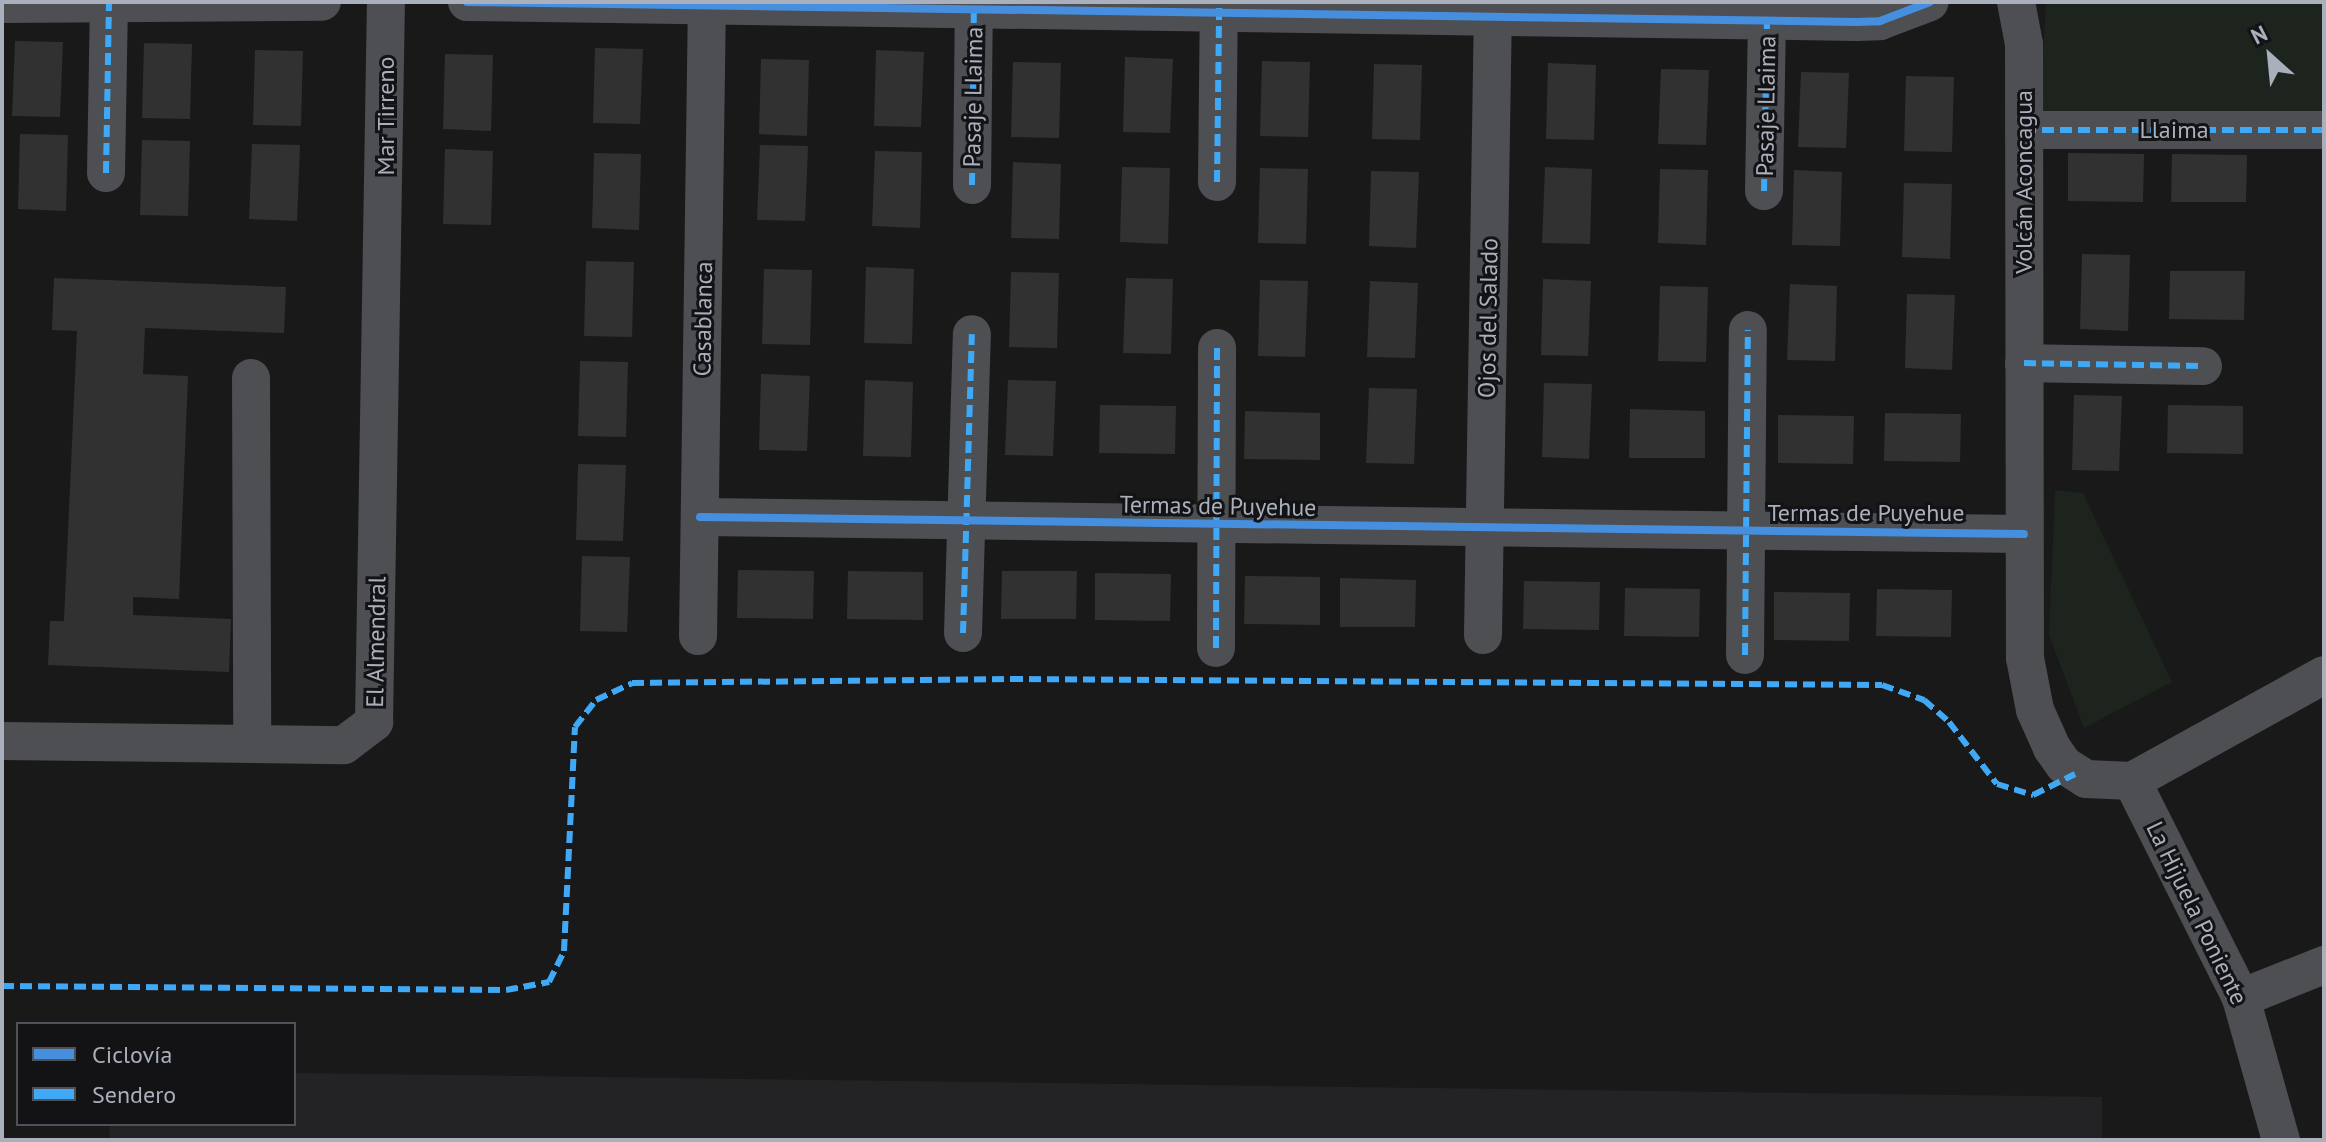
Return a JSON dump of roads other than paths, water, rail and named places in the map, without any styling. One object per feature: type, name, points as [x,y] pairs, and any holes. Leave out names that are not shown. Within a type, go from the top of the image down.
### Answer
[{"type":"street","points":[[2,4],[322,2]]},
{"type":"street","name":"Mar Tirreno","points":[[386,2],[386,229]]},
{"type":"street","points":[[467,2],[1493,10],[1767,21],[1880,21],[1930,2]]},
{"type":"street","name":"Volcán Aconcagua","points":[[2016,2],[2024,44],[2025,658],[2030,694],[2052,748],[2064,765],[2086,779],[2132,781]]},
{"type":"street","points":[[106,173],[109,4]]},
{"type":"street","name":"Casablanca","points":[[698,636],[707,4]]},
{"type":"street","name":"Pasaje Llaima","points":[[972,185],[974,6]]},
{"type":"street","points":[[1217,182],[1219,7]]},
{"type":"street","name":"Ojos del Salado","points":[[1483,635],[1493,10]]},
{"type":"street","name":"Pasaje Llaima","points":[[1764,191],[1767,21]]},
{"type":"street","name":"Llaima","points":[[2024,130],[2324,130]]},
{"type":"street","name":"El Almendral","points":[[2,741],[344,745],[374,722],[386,229]]},
{"type":"street","points":[[1745,655],[1748,330]]},
{"type":"street","points":[[963,633],[972,334]]},
{"type":"street","points":[[1216,648],[1217,348]]},
{"type":"street","points":[[2024,363],[2203,366]]},
{"type":"street","points":[[251,378],[252,744]]},
{"type":"street","name":"Termas de Puyehue","points":[[700,517],[1485,531],[2024,534]]},
{"type":"street","points":[[2132,781],[2324,675]]},
{"type":"street","name":"La Hijuela Poniente","points":[[2132,781],[2241,998],[2281,1140]]},
{"type":"street","points":[[2241,998],[2324,965]]}]
